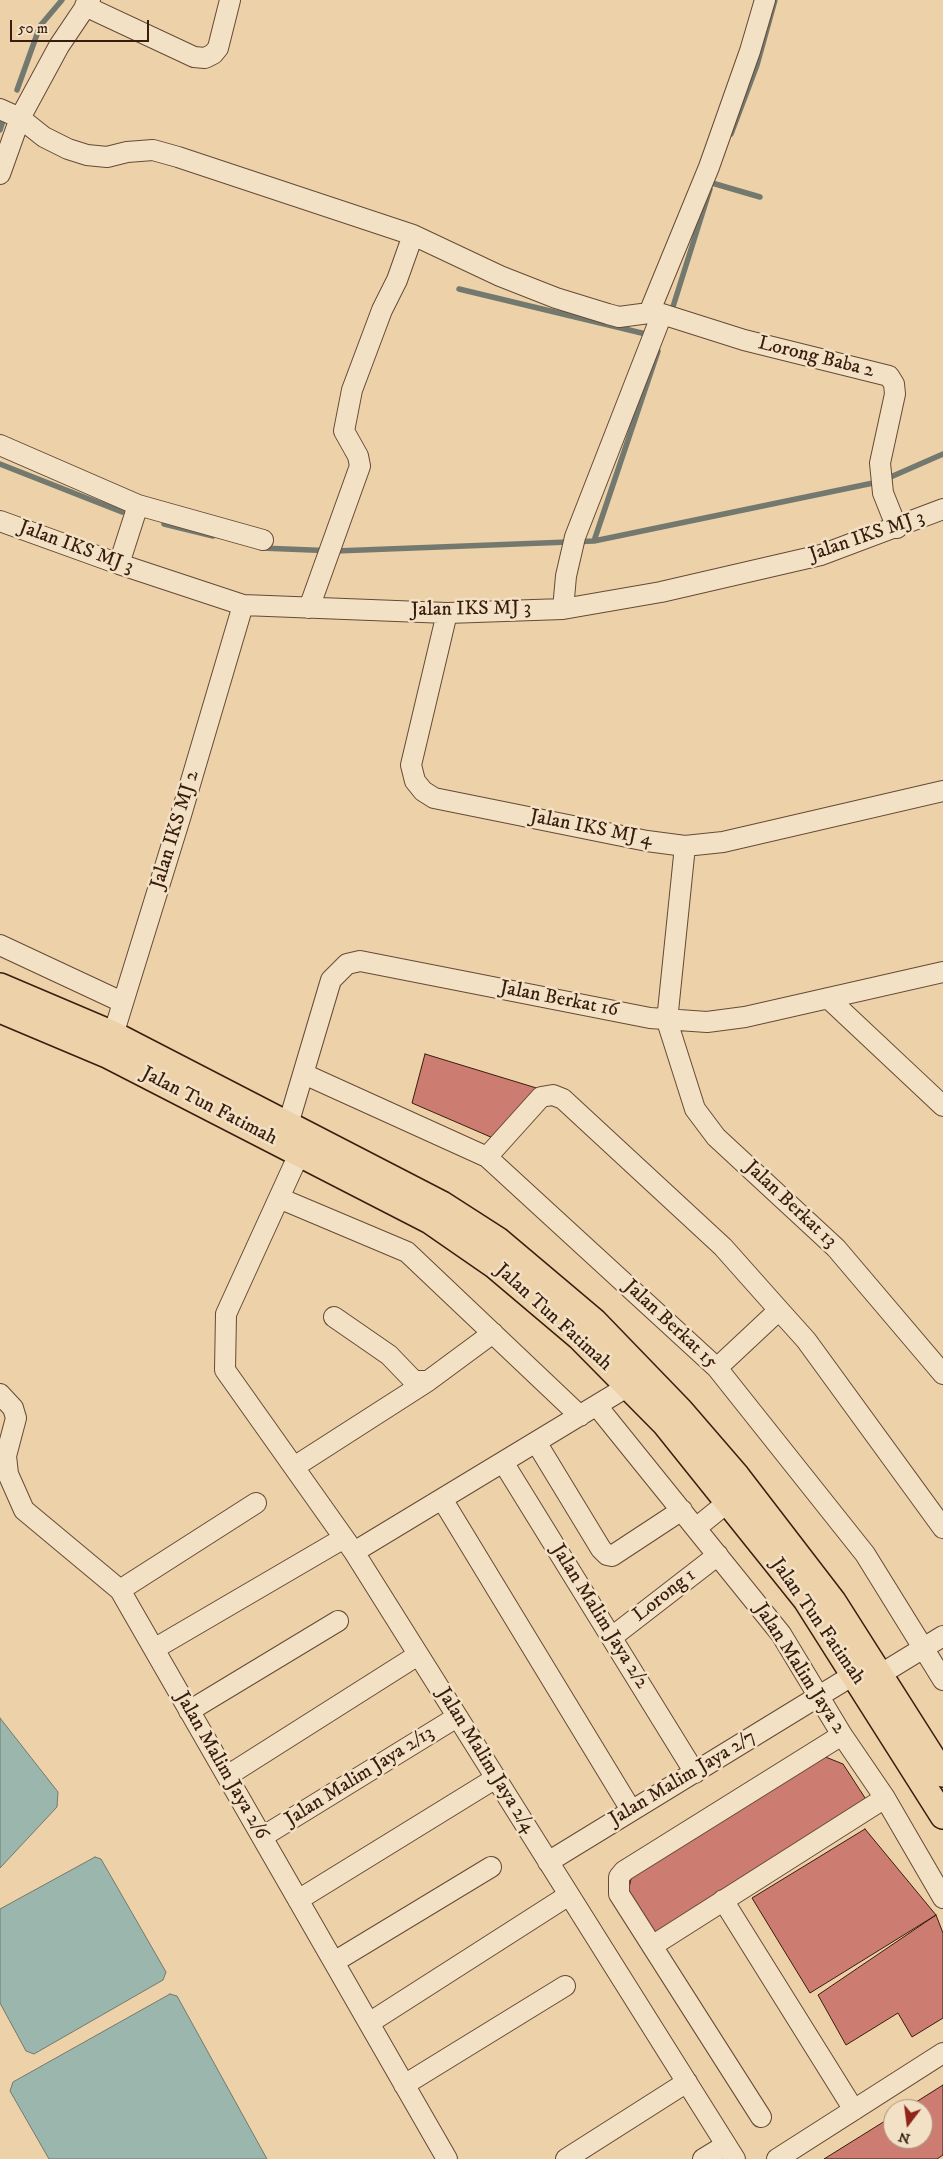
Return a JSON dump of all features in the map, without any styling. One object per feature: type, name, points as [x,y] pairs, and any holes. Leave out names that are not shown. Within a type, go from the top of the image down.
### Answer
[{"type":"main road","name":"Jalan Tun Fatimah","points":[[0,986],[290,1141],[430,1221],[484,1257],[579,1336],[637,1381],[680,1410],[737,1476],[833,1601],[943,1774]]},
{"type":"main road","name":"Jalan Tun Fatimah","points":[[0,1010],[110,1044]]},
{"type":"main road","name":"Jalan Tun Fatimah","points":[[637,1381],[665,1424],[811,1606],[943,1816]]},
{"type":"street","points":[[0,174],[20,118],[45,75],[51,60],[87,3],[194,57],[205,58],[213,54],[218,48],[230,0]]},
{"type":"street","points":[[563,609],[566,576],[575,537],[710,167],[750,51],[765,0]]},
{"type":"street","points":[[0,110],[20,118],[44,137],[77,152],[107,157],[127,152],[153,150],[413,235],[500,276],[556,298],[619,317],[656,314]]},
{"type":"street","points":[[308,608],[360,466],[358,456],[344,432],[352,390],[382,310],[397,280],[413,235]]},
{"type":"street","name":"Lorong Baba 2","points":[[656,314],[744,340],[889,376],[894,384],[895,394],[880,463],[883,493],[897,528]]},
{"type":"street","points":[[0,445],[138,505],[263,540]]},
{"type":"street","points":[[119,564],[138,505]]},
{"type":"street","name":"Jalan IKS MJ 3","points":[[0,521],[119,564],[243,605],[447,612],[563,609],[679,588],[821,555],[897,528],[943,509]]},
{"type":"street","name":"Jalan IKS MJ 2","points":[[110,1044],[181,815],[243,605]]},
{"type":"street","name":"Jalan IKS MJ 4","points":[[447,612],[411,764],[415,781],[423,791],[434,798],[471,807],[685,846],[723,842],[943,791]]},
{"type":"street","points":[[667,1021],[685,846]]},
{"type":"street","points":[[0,945],[122,1002]]},
{"type":"street","name":"Jalan Berkat 16","points":[[225,1370],[226,1314],[279,1198],[304,1074],[331,980],[347,964],[360,961],[667,1021],[707,1022],[725,1020],[943,972]]},
{"type":"street","points":[[828,998],[943,1106]]},
{"type":"street","name":"Jalan Berkat 13","points":[[667,1021],[690,1098],[705,1125],[836,1248],[943,1374]]},
{"type":"street","name":"Jalan Berkat 15","points":[[304,1074],[487,1157],[718,1368],[865,1554],[943,1680]]},
{"type":"street","points":[[487,1157],[541,1097],[553,1095],[563,1099],[723,1247],[806,1340],[943,1528]]},
{"type":"street","points":[[279,1198],[407,1252],[580,1416]]},
{"type":"street","points":[[718,1368],[779,1310]]},
{"type":"street","points":[[334,1317],[390,1354],[414,1381],[428,1381]]},
{"type":"street","points":[[294,1467],[428,1381],[493,1334]]},
{"type":"street","name":"Jalan Malim Jaya 2/4","points":[[225,1370],[349,1545],[730,2152]]},
{"type":"street","points":[[154,1649],[349,1545],[442,1499],[637,1381]]},
{"type":"street","name":"Jalan Malim Jaya 2/6","points":[[0,1394],[13,1408],[16,1418],[6,1456],[8,1474],[24,1510],[37,1523],[120,1590],[447,2159]]},
{"type":"street","name":"Jalan Malim Jaya 2","points":[[597,1406],[781,1634],[842,1735],[885,1798],[943,1898]]},
{"type":"street","points":[[536,1442],[601,1549],[607,1555],[612,1556],[682,1510]]},
{"type":"street","name":"Jalan Malim Jaya 2/2","points":[[503,1462],[696,1772]]},
{"type":"street","points":[[442,1499],[630,1810]]},
{"type":"street","points":[[696,1528],[728,1502]]},
{"type":"street","points":[[120,1590],[256,1503]]},
{"type":"street","name":"Lorong 1","points":[[612,1637],[718,1555]]},
{"type":"street","points":[[189,1711],[338,1621]]},
{"type":"street","points":[[880,1674],[943,1636]]},
{"type":"street","points":[[227,1776],[418,1655]]},
{"type":"street","name":"Jalan Malim Jaya 2/7","points":[[548,1862],[630,1810],[696,1772],[855,1674]]},
{"type":"street","name":"Jalan Malim Jaya 2/13","points":[[262,1837],[457,1716]]},
{"type":"street","points":[[761,2117],[619,1894],[619,1877],[624,1871],[842,1735]]},
{"type":"street","points":[[298,1900],[496,1778]]},
{"type":"street","points":[[652,1946],[885,1798]]},
{"type":"street","points":[[334,1962],[491,1867]]},
{"type":"street","points":[[368,2023],[569,1895]]},
{"type":"street","points":[[723,1900],[854,2110]]},
{"type":"street","points":[[404,2085],[565,1986]]},
{"type":"street","points":[[784,2157],[943,2053]]},
{"type":"street","points":[[566,2159],[686,2082]]},
{"type":"street","points":[[703,2159],[730,2152]]},
{"type":"water","points":[[0,1718],[58,1792],[57,1807],[0,1868]]},
{"type":"water","points":[[95,1857],[101,1859],[166,1972],[163,1980],[34,2054],[26,2051],[0,2003],[0,1909]]},
{"type":"water","points":[[170,1994],[177,1996],[267,2159],[49,2159],[10,2091],[13,2082]]},
{"type":"building","points":[[425,1054],[543,1090],[493,1138],[412,1103]]},
{"type":"building","points":[[823,1756],[843,1764],[869,1804],[655,1936],[628,1893],[632,1874]]},
{"type":"building","points":[[865,1829],[936,1915],[810,1993],[752,1898]]},
{"type":"building","points":[[936,1915],[943,1933],[943,2018],[912,2037],[898,2013],[846,2045],[818,1995]]},
{"type":"building","points":[[943,2085],[943,2155],[937,2159],[824,2159],[883,2122],[883,2149],[933,2149],[933,2099],[921,2099]]},
{"type":"waterway","points":[[17,90],[40,26],[62,0]]},
{"type":"waterway","points":[[731,134],[757,65],[775,0]]},
{"type":"waterway","points":[[0,130],[3,121]]},
{"type":"waterway","points":[[712,183],[760,197]]},
{"type":"waterway","points":[[671,313],[710,189]]},
{"type":"waterway","points":[[459,289],[650,335]]},
{"type":"waterway","points":[[594,541],[658,351]]},
{"type":"waterway","points":[[886,479],[943,454]]},
{"type":"waterway","points":[[0,464],[122,512]]},
{"type":"waterway","points":[[261,548],[336,551],[594,541],[878,482]]},
{"type":"waterway","points":[[164,524],[213,536]]}]
